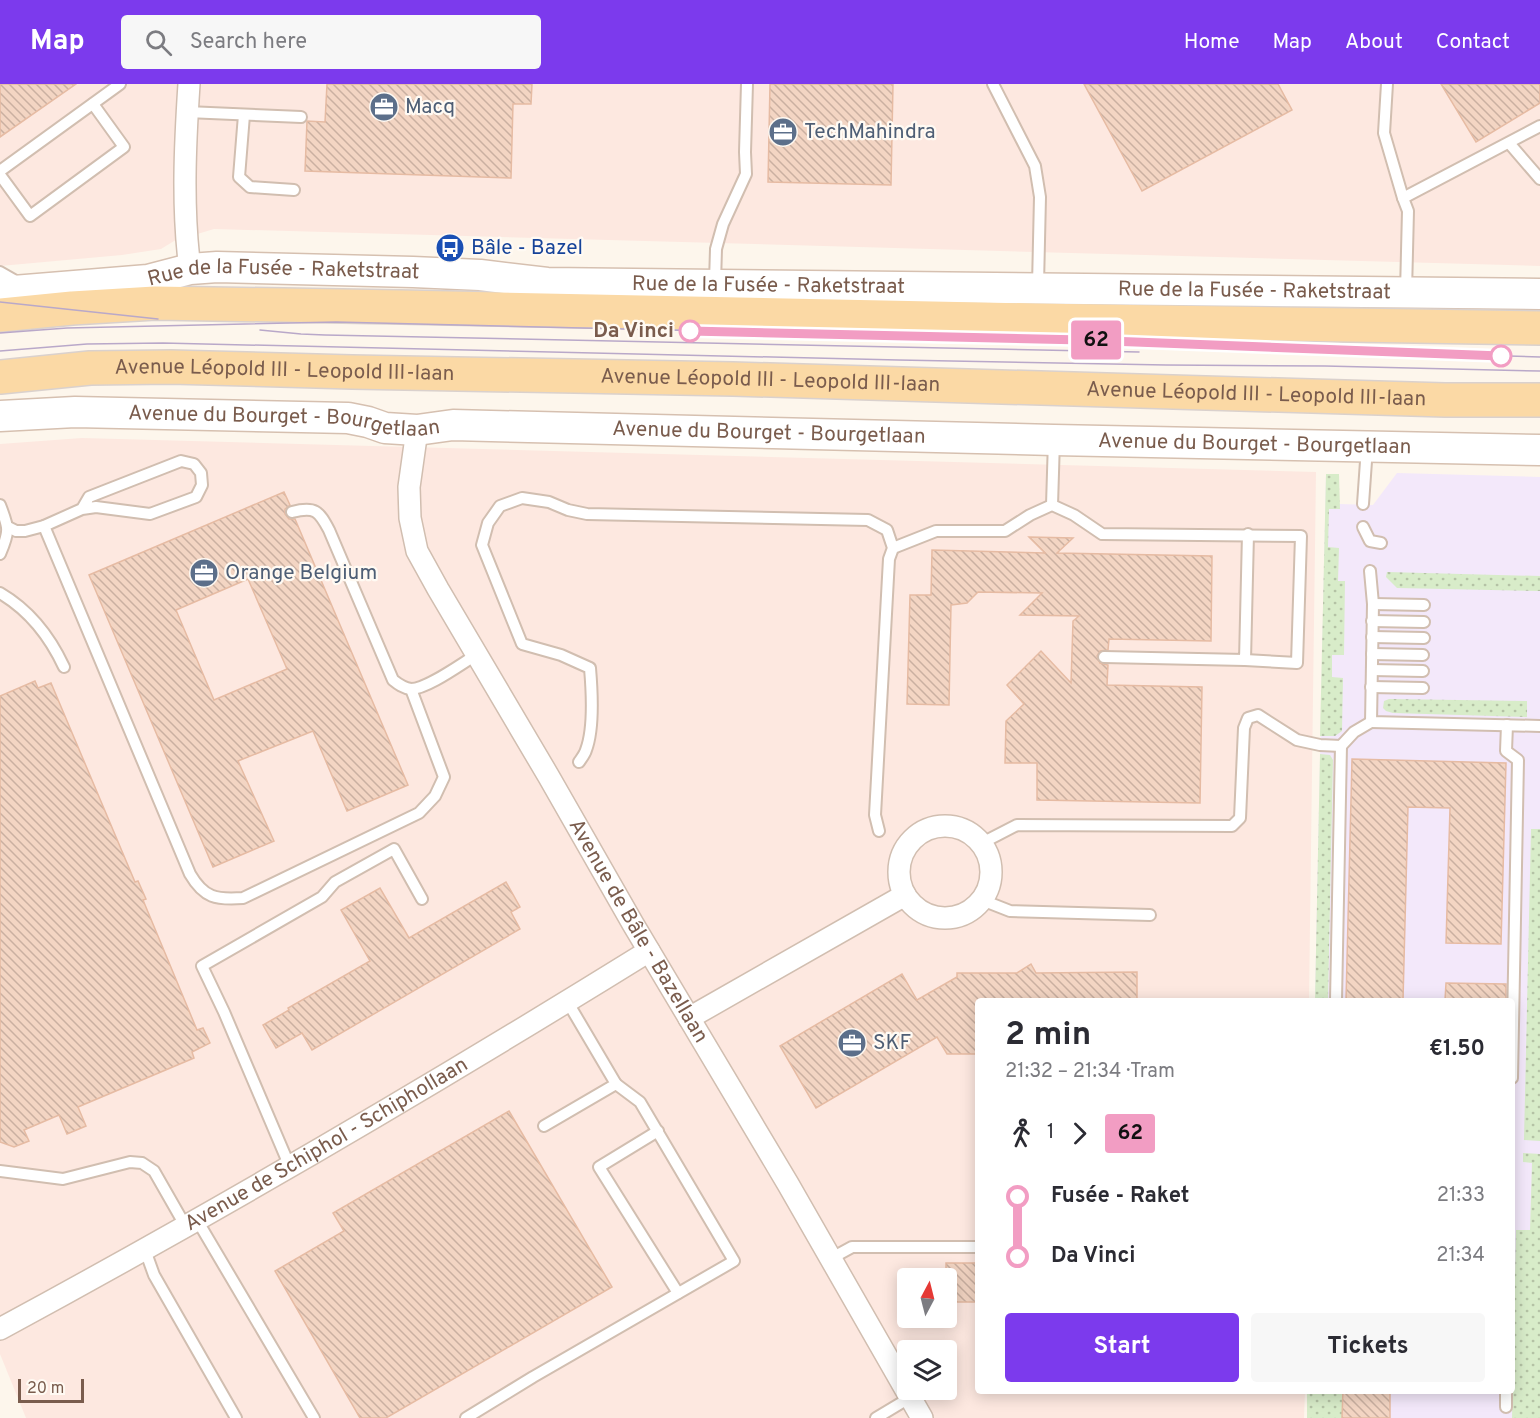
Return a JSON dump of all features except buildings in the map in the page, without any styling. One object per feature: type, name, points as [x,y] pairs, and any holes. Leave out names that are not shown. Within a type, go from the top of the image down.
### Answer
[{"type":"main road","points":[[0,315],[39,294],[155,303],[1540,328]]},
{"type":"main road","name":"Avenue Léopold III - Leopold III-laan","points":[[0,377],[90,368],[171,367],[364,373],[734,379],[1445,400],[1540,400]]},
{"type":"street","points":[[189,84],[185,225],[190,269]]},
{"type":"street","name":"Rue de la Fusée - Raketstraat","points":[[39,294],[148,280],[190,269],[216,267],[480,275],[547,283],[1540,294]]},
{"type":"street","name":"Avenue du Bourget - Bourgetlaan","points":[[0,416],[75,412],[348,418],[385,428],[417,430],[453,425],[1540,450]]},
{"type":"street","name":"Avenue de Bâle - Bazellaan","points":[[417,430],[409,487],[410,518],[417,551],[897,1373]]},
{"type":"street","points":[[949,826],[973,834],[982,843],[989,857],[992,872],[989,887],[982,900],[971,910],[958,916],[942,918],[928,915],[905,895],[900,879],[900,863],[906,848],[925,830],[949,826]]},
{"type":"street","points":[[689,1018],[905,895]]},
{"type":"street","name":"Avenue de Schiphol - Schiphollaan","points":[[0,1329],[290,1167],[649,951]]},
{"type":"street","name":"Avenue de Bâle - Bazellaan","points":[[913,1400],[922,1418]]},
{"type":"lane","points":[[93,104],[124,147],[30,216],[0,173],[93,104],[120,84]]},
{"type":"lane","points":[[715,286],[716,249],[723,224],[746,174],[747,84]]},
{"type":"lane","points":[[993,84],[1035,166],[1040,197],[1038,289]]},
{"type":"lane","points":[[1387,84],[1384,133],[1408,211],[1406,292]]},
{"type":"lane","points":[[187,112],[301,117]]},
{"type":"lane","points":[[244,115],[239,177],[250,187],[294,190]]},
{"type":"lane","points":[[1403,198],[1540,126]]},
{"type":"lane","points":[[1509,143],[1540,179]]},
{"type":"lane","points":[[0,272],[39,294]]},
{"type":"lane","points":[[1052,505],[1054,440]]},
{"type":"lane","points":[[1363,504],[1367,446]]},
{"type":"lane","points":[[8,527],[16,531],[25,531],[44,526],[82,508],[96,507],[150,514],[196,497],[202,485],[201,473],[194,464],[181,461],[89,497],[82,508]]},
{"type":"lane","points":[[579,762],[586,751],[589,736],[590,668],[561,655],[522,644],[482,545],[488,523],[500,506],[522,498],[549,502],[568,510],[587,514],[868,520],[887,530],[893,548],[889,559],[878,745],[875,815],[879,831]]},
{"type":"lane","points":[[0,505],[8,527],[0,554]]},
{"type":"lane","points":[[893,548],[936,531],[1005,531],[1030,515],[1052,505],[1074,515],[1101,534],[1301,536],[1296,663],[1104,657]]},
{"type":"lane","points":[[292,512],[306,508],[321,514],[393,680],[401,687],[411,689],[425,685],[476,655]]},
{"type":"lane","points":[[44,526],[190,874],[197,886],[210,895],[223,899],[243,898],[419,813],[435,796],[444,777],[411,689]]},
{"type":"lane","points":[[1363,527],[1370,541],[1381,543]]},
{"type":"lane","points":[[1245,660],[1248,534]]},
{"type":"lane","points":[[1370,571],[1373,604],[1371,722]]},
{"type":"lane","points":[[0,593],[11,599],[34,620],[57,652],[64,667]]},
{"type":"lane","points":[[1373,604],[1424,605]]},
{"type":"lane","points":[[1372,621],[1424,622]]},
{"type":"lane","points":[[1372,637],[1424,638]]},
{"type":"lane","points":[[1372,654],[1423,655]]},
{"type":"lane","points":[[1372,670],[1423,671]]},
{"type":"lane","points":[[1371,687],[1423,688]]},
{"type":"lane","points":[[982,843],[1017,825],[1232,826],[1240,818],[1244,728],[1248,718],[1258,715],[1297,740],[1320,745],[1341,746]]},
{"type":"lane","points":[[1336,998],[1341,746],[1354,732],[1371,722],[1540,726]]},
{"type":"lane","points":[[1507,725],[1506,752],[1518,760],[1514,998]]},
{"type":"lane","points":[[290,1167],[202,966],[322,897],[335,882],[394,849],[422,899]]},
{"type":"lane","points":[[982,900],[1010,911],[1150,915]]},
{"type":"lane","points":[[466,1418],[734,1261],[640,1102],[616,1084],[567,1001]]},
{"type":"lane","points":[[544,1126],[616,1084]]},
{"type":"lane","points":[[658,1131],[599,1167],[678,1293]]},
{"type":"lane","points":[[0,1171],[63,1179],[130,1162],[142,1163],[154,1171],[191,1223],[314,1418]]},
{"type":"lane","points":[[830,1258],[852,1247],[975,1247]]},
{"type":"lane","points":[[145,1250],[157,1281],[236,1418]]},
{"type":"lane","points":[[1506,1394],[1506,1407]]},
{"type":"lane","points":[[876,1418],[906,1400]]},
{"type":"shaded area","points":[[0,84],[1540,84],[1540,266],[214,229],[174,241],[161,249],[122,255],[0,266]]},
{"type":"shaded area","points":[[82,438],[1316,472],[1309,998],[975,998],[975,1394],[1305,1394],[1304,1418],[26,1418],[0,1354],[0,444]]},
{"type":"shaded area","points":[[1397,473],[1540,477],[1540,1418],[1307,1418],[1307,1394],[1515,1394],[1515,998],[1315,998],[1326,474],[1339,474],[1339,504],[1373,505]]},
{"type":"green space","points":[[1326,474],[1339,474],[1340,509],[1329,509],[1328,547],[1339,548],[1338,581],[1345,581],[1344,655],[1332,655],[1332,677],[1343,678],[1342,731],[1335,736],[1320,736]]},
{"type":"green space","points":[[1387,572],[1540,576],[1540,591],[1397,588],[1386,577]]},
{"type":"green space","points":[[1389,699],[1527,701],[1527,717],[1393,713],[1383,708],[1384,701]]},
{"type":"green space","points":[[1320,754],[1330,755],[1333,760],[1328,998],[1315,998]]},
{"type":"green space","points":[[1531,829],[1540,829],[1540,1141],[1524,1140]]},
{"type":"green space","points":[[1523,1153],[1540,1154],[1540,1418],[1512,1418],[1513,1394],[1515,1394],[1516,1230],[1530,1230],[1532,1163],[1523,1162]]},
{"type":"green space","points":[[1307,1394],[1343,1394],[1342,1418],[1307,1418]]},
{"type":"tram line","points":[[0,302],[158,319]]},
{"type":"tram line","points":[[0,333],[67,328],[336,322],[1083,340],[1540,357]]},
{"type":"tram line","points":[[260,330],[325,335],[1139,352]]},
{"type":"tram line","name":"62","points":[[690,331],[1216,344],[1501,356]]},
{"type":"tram line","points":[[0,351],[87,344],[163,343],[898,360],[1540,371]]},
{"type":"place","name":"Macq","points":[[384,107]]},
{"type":"place","name":"TechMahindra","points":[[783,132]]},
{"type":"place","name":"Bâle - Bazel","points":[[450,248]]},
{"type":"place","name":"Da Vinci","points":[[690,331]]},
{"type":"place","name":"Orange Belgium","points":[[204,573]]},
{"type":"place","name":"SKF","points":[[852,1043]]}]
